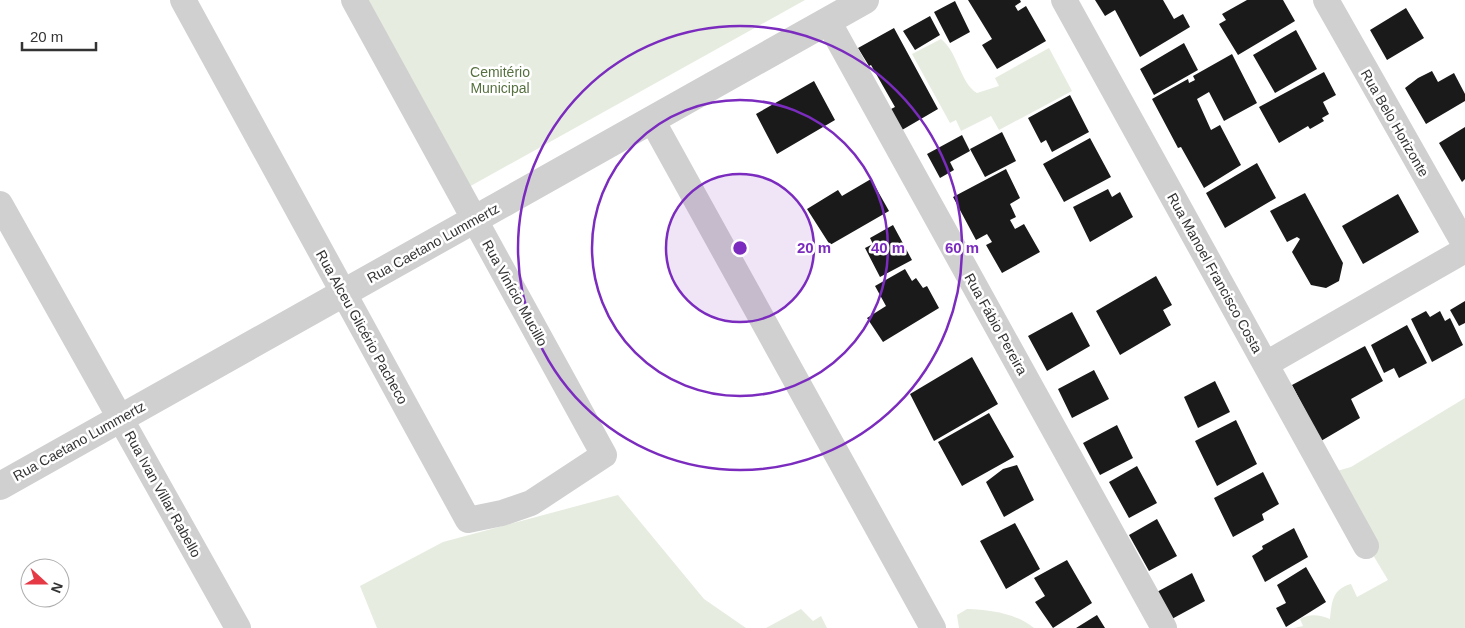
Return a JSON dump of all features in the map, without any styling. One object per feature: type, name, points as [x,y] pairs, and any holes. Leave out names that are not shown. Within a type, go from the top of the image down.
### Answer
[{"type":"street","name":"Rua Alceu Glicério Pacheco","points":[[183,0],[468,520],[502,513],[531,503],[604,455]]},
{"type":"street","name":"Rua Vinício Mucillo","points":[[354,0],[604,455]]},
{"type":"street","name":"Rua Caetano Lummertz","points":[[0,486],[865,0]]},
{"type":"street","name":"Rua Manoel Francisco Costa","points":[[1064,0],[1366,546]]},
{"type":"street","name":"Rua Belo Horizonte","points":[[1326,0],[1465,245]]},
{"type":"street","name":"Rua Fábio Pereira","points":[[828,21],[1164,628]]},
{"type":"street","points":[[652,120],[933,628]]},
{"type":"street","name":"Rua Ivan Villar Rabello","points":[[0,204],[238,628]]},
{"type":"street","points":[[1266,364],[1465,250]]},
{"type":"green space","name":"Cemitério Municipal","points":[[367,0],[805,0],[467,188]]},
{"type":"green space","points":[[941,39],[947,45],[971,88],[977,93],[999,86],[995,78],[1049,48],[1072,91],[999,130],[991,116],[961,131],[956,120],[950,123],[912,54]]},
{"type":"green space","points":[[1465,398],[1465,628],[1294,628],[1303,626],[1300,619],[1311,615],[1330,619],[1334,597],[1345,586],[1351,584],[1357,597],[1388,580],[1361,535],[1337,471],[1351,467]]},
{"type":"green space","points":[[618,495],[704,599],[746,628],[377,628],[360,586],[443,542]]},
{"type":"green space","points":[[801,609],[813,621],[821,616],[827,628],[766,628]]},
{"type":"green space","points":[[967,609],[1002,613],[1019,619],[1034,628],[959,628],[957,615]]},
{"type":"building","points":[[968,0],[1020,0],[1021,2],[1015,6],[1018,11],[1026,6],[1046,41],[997,69],[982,45],[992,39]]},
{"type":"building","points":[[1095,0],[1163,0],[1174,19],[1183,14],[1190,27],[1140,57],[1115,10],[1105,16]]},
{"type":"building","points":[[1247,0],[1283,0],[1295,21],[1238,55],[1219,24],[1226,20],[1222,14]]},
{"type":"building","points":[[955,1],[970,32],[950,43],[934,12]]},
{"type":"building","points":[[1406,8],[1424,38],[1387,60],[1370,30]]},
{"type":"building","points":[[930,16],[940,35],[915,50],[903,31]]},
{"type":"building","points":[[894,28],[938,109],[902,130],[889,110],[895,107],[871,65],[869,66],[858,48]]},
{"type":"building","points":[[1296,30],[1317,69],[1275,93],[1253,55]]},
{"type":"building","points":[[1184,43],[1198,70],[1154,95],[1140,69]]},
{"type":"building","points":[[1232,54],[1257,103],[1224,121],[1209,92],[1197,99],[1211,130],[1220,125],[1241,165],[1204,188],[1181,147],[1178,148],[1152,99],[1188,79],[1189,83],[1195,80],[1193,76]]},
{"type":"building","points":[[1432,71],[1438,82],[1454,73],[1465,94],[1465,101],[1426,124],[1405,88],[1418,78]]},
{"type":"building","points":[[1324,72],[1336,95],[1323,102],[1329,114],[1322,118],[1324,121],[1310,129],[1308,126],[1279,143],[1259,107]]},
{"type":"building","points":[[814,81],[835,120],[777,154],[756,114]]},
{"type":"building","points":[[1070,95],[1089,132],[1052,152],[1046,140],[1041,143],[1028,118]]},
{"type":"building","points":[[1465,127],[1465,179],[1462,182],[1439,143]]},
{"type":"building","points":[[1002,132],[1016,161],[985,177],[970,149]]},
{"type":"building","points":[[962,135],[970,151],[950,162],[954,170],[940,178],[927,154]]},
{"type":"building","points":[[1090,138],[1111,177],[1064,202],[1043,164]]},
{"type":"building","points":[[1257,163],[1276,198],[1225,228],[1206,193]]},
{"type":"building","points":[[1006,169],[1020,198],[1010,204],[1016,217],[1010,220],[1015,229],[1024,224],[1040,252],[1002,273],[986,245],[992,242],[987,234],[976,240],[953,197]]},
{"type":"building","points":[[871,179],[889,211],[830,245],[807,209],[838,190],[842,196]]},
{"type":"building","points":[[1108,189],[1112,197],[1120,192],[1133,217],[1090,242],[1073,207]]},
{"type":"building","points":[[1305,193],[1343,263],[1339,281],[1326,288],[1311,285],[1292,252],[1300,239],[1297,237],[1287,242],[1270,211]]},
{"type":"building","points":[[1398,194],[1419,232],[1363,264],[1342,226]]},
{"type":"building","points":[[893,225],[912,260],[880,277],[865,248],[873,244],[870,238]]},
{"type":"building","points":[[905,269],[912,281],[916,278],[923,288],[927,286],[939,308],[883,342],[867,318],[886,306],[875,286]]},
{"type":"building","points":[[1156,276],[1172,305],[1163,310],[1171,325],[1120,355],[1096,311]]},
{"type":"building","points":[[1465,301],[1465,323],[1459,326],[1450,310]]},
{"type":"building","points":[[1426,311],[1430,317],[1440,311],[1445,321],[1450,318],[1463,345],[1432,362],[1411,319]]},
{"type":"building","points":[[1072,312],[1090,346],[1047,371],[1028,336]]},
{"type":"building","points":[[1407,325],[1427,363],[1399,378],[1394,368],[1384,373],[1371,345]]},
{"type":"building","points":[[1365,346],[1383,381],[1351,399],[1360,418],[1321,441],[1292,385]]},
{"type":"building","points":[[972,357],[998,404],[934,441],[910,394]]},
{"type":"building","points":[[1094,370],[1109,399],[1072,418],[1058,389]]},
{"type":"building","points":[[1215,381],[1230,412],[1198,428],[1184,397]]},
{"type":"building","points":[[989,413],[1014,457],[962,486],[938,442]]},
{"type":"building","points":[[1236,420],[1257,464],[1217,486],[1195,441]]},
{"type":"building","points":[[1117,425],[1133,458],[1100,475],[1083,443]]},
{"type":"building","points":[[1017,465],[1034,500],[1004,517],[986,482],[1003,469]]},
{"type":"building","points":[[1137,466],[1157,503],[1129,518],[1109,482]]},
{"type":"building","points":[[1263,472],[1279,504],[1262,514],[1264,520],[1233,537],[1214,498]]},
{"type":"building","points":[[1157,519],[1177,556],[1149,571],[1129,535]]},
{"type":"building","points":[[1015,523],[1040,569],[1006,589],[980,541]]},
{"type":"building","points":[[1294,528],[1308,557],[1265,582],[1252,556],[1263,549],[1262,546]]},
{"type":"building","points":[[1067,560],[1092,603],[1053,628],[1035,602],[1045,596],[1034,578]]},
{"type":"building","points":[[1306,567],[1326,602],[1286,627],[1276,608],[1286,603],[1277,585]]},
{"type":"building","points":[[1192,573],[1205,601],[1170,620],[1155,593]]},
{"type":"building","points":[[1097,615],[1105,628],[1076,628]]}]
